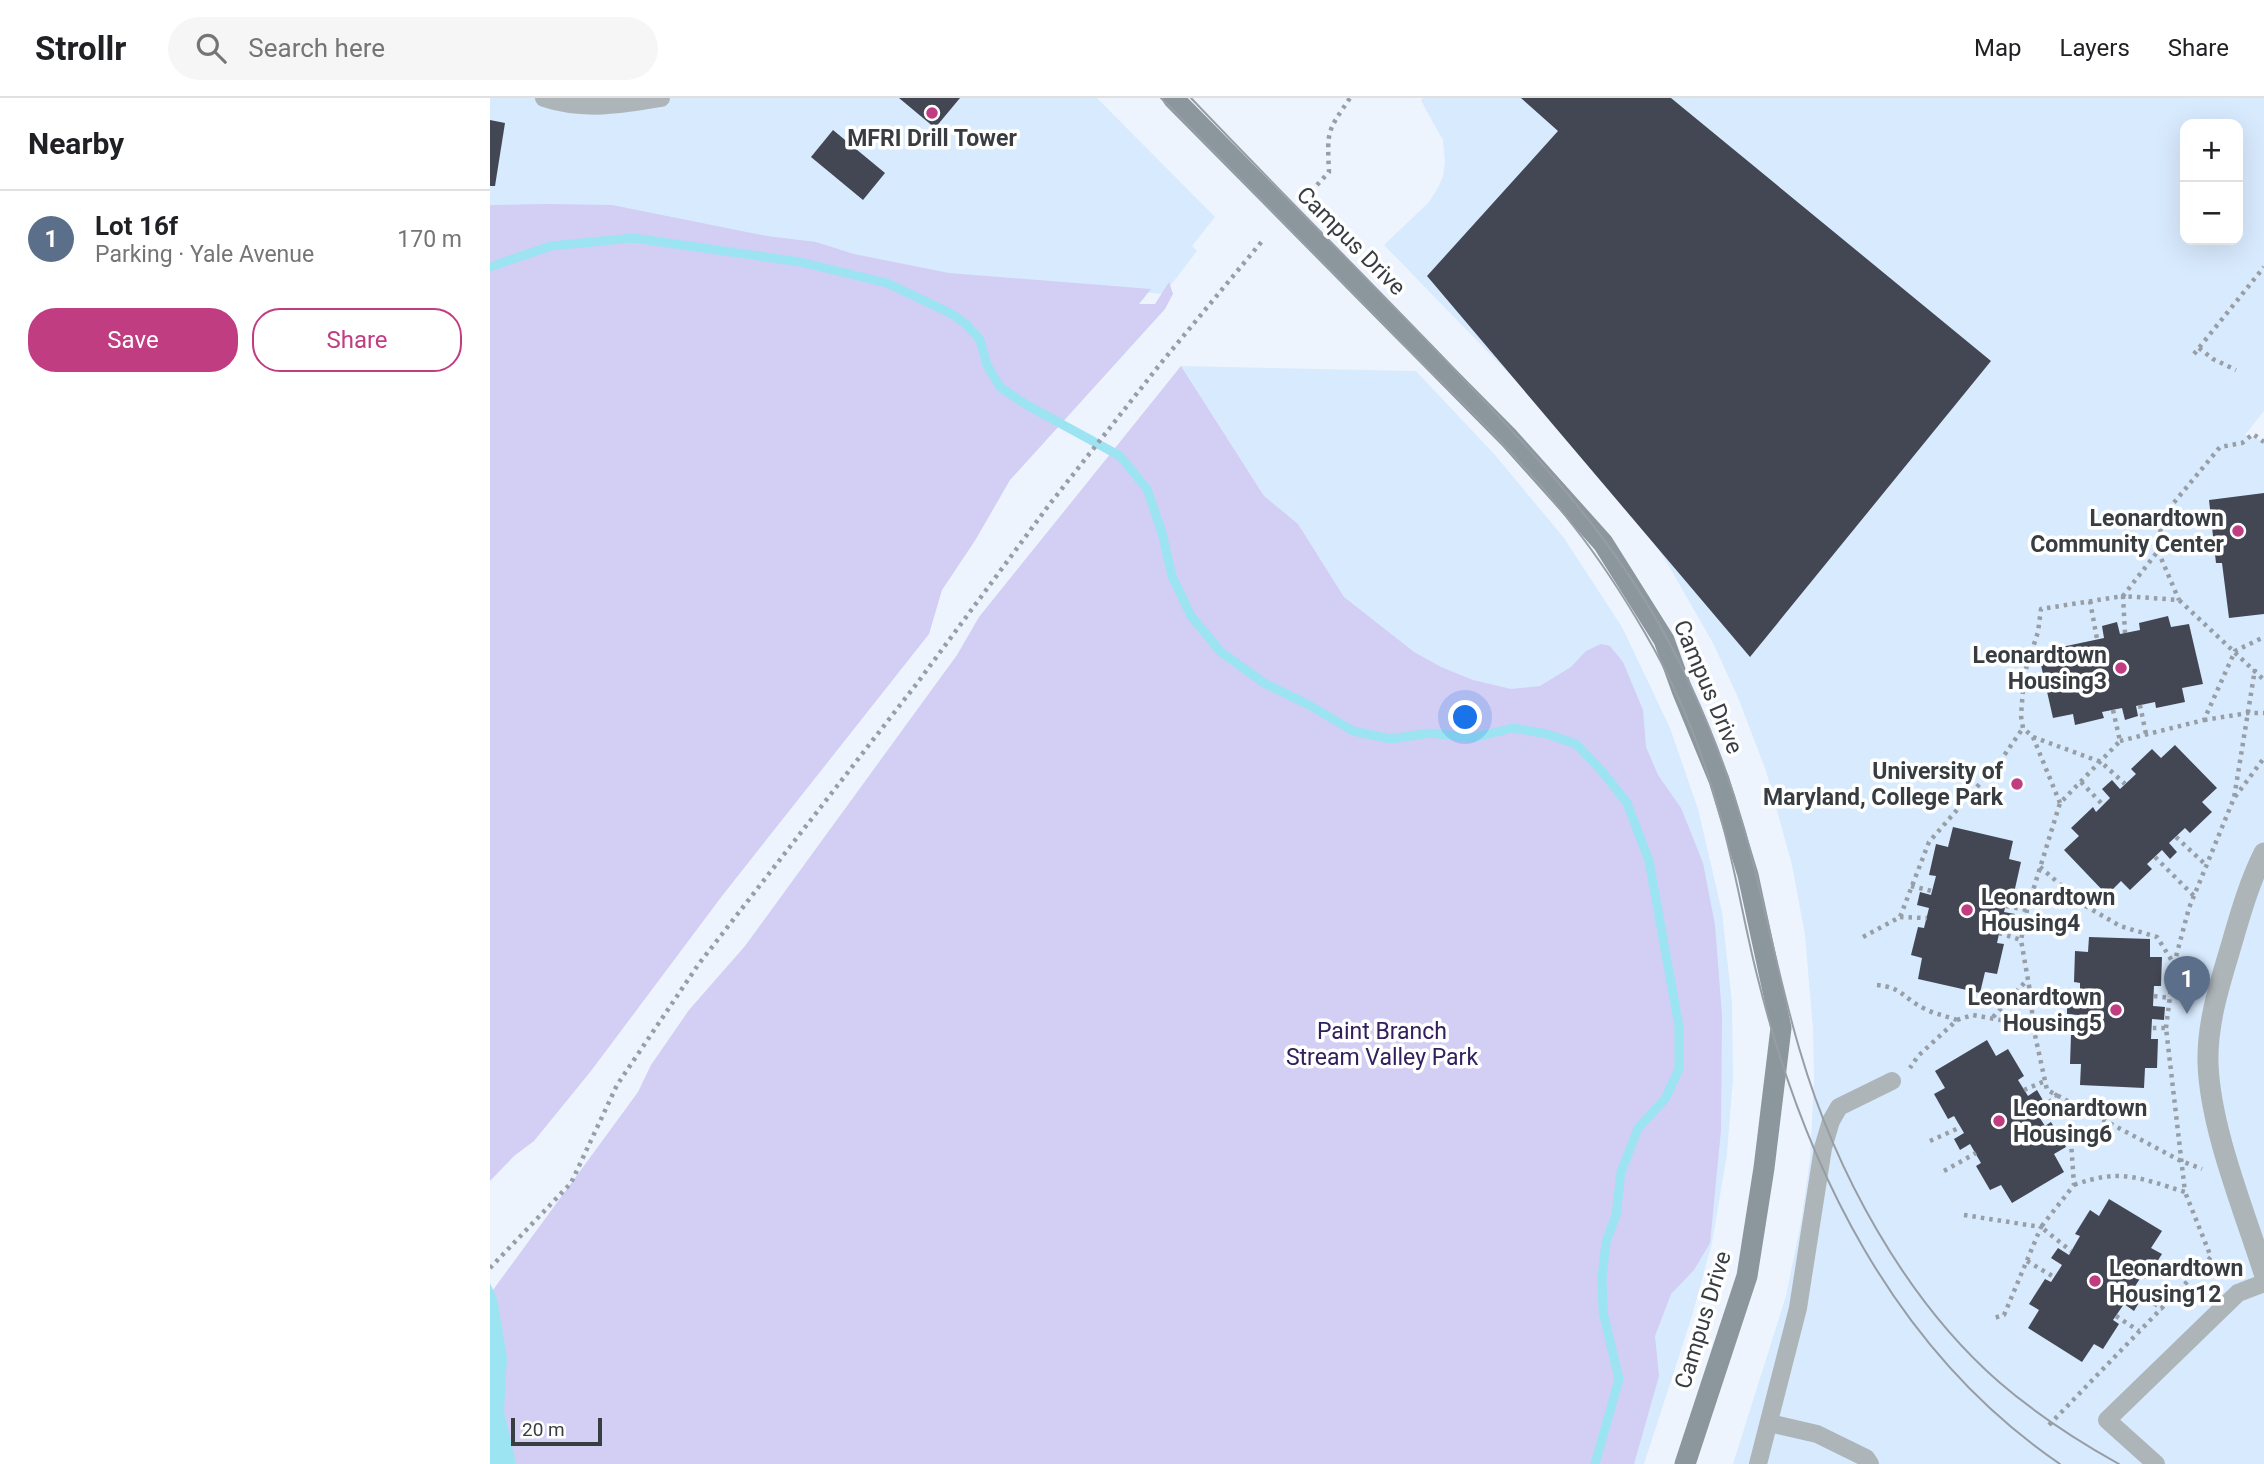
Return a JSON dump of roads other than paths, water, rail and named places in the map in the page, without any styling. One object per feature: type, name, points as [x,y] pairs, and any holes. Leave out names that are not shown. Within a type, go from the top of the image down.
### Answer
[{"type":"main road","name":"Campus Drive","points":[[1173,98],[1510,438],[1602,543],[1664,640],[1719,780],[1748,876],[1781,1028],[1764,1168],[1747,1276],[1685,1464]]},
{"type":"street","points":[[2264,853],[2252,879],[2220,983],[2211,1023],[2208,1062],[2217,1119],[2264,1273]]},
{"type":"lane","points":[[544,98],[586,106],[623,105],[661,98]]},
{"type":"lane","points":[[1758,1464],[1798,1308],[1824,1148],[1831,1121],[1839,1107],[1898,1079]]},
{"type":"lane","points":[[2156,1464],[2107,1420],[2238,1293],[2264,1283]]},
{"type":"lane","points":[[1769,1423],[1817,1434],[1866,1458],[1870,1464]]},
{"type":"water","points":[[490,1283],[497,1299],[507,1357],[504,1411],[516,1464],[490,1464]]},
{"type":"waterway","points":[[490,267],[551,246],[633,238],[800,262],[887,283],[952,314],[967,325],[980,340],[987,365],[1000,387],[1025,404],[1120,456],[1147,489],[1162,533],[1172,576],[1191,616],[1221,652],[1264,683],[1353,731],[1391,739],[1430,733],[1472,738],[1513,728],[1547,734],[1576,744],[1601,770],[1627,803],[1649,861],[1679,1027],[1679,1069],[1665,1099],[1638,1128],[1621,1172],[1616,1215],[1606,1242],[1602,1277],[1603,1312],[1619,1379],[1595,1464]]},
{"type":"tram line","points":[[1161,98],[1510,451],[1554,502],[1612,579],[1657,655],[1680,700],[1698,747],[1726,839],[1752,956],[1777,1046],[1801,1116],[1830,1184],[1864,1249],[1904,1310],[1949,1367],[2001,1418],[2060,1464]]},
{"type":"tram line","points":[[1191,98],[1524,443],[1580,509],[1632,580],[1682,668],[1717,747],[1744,828],[1800,1051],[1833,1142],[1877,1231],[1933,1313],[1999,1382],[2072,1436],[2119,1464]]},
{"type":"place","name":"MFRI Drill Tower","points":[[932,113]]},
{"type":"place","name":"Leonardtown Community Center","points":[[2238,531]]},
{"type":"place","name":"Leonardtown Housing3","points":[[2121,668]]},
{"type":"place","name":"University of Maryland, College Park","points":[[2017,784]]},
{"type":"place","name":"Leonardtown Housing4","points":[[1967,910]]},
{"type":"place","name":"Leonardtown Housing5","points":[[2116,1010]]},
{"type":"place","name":"Lot 16f","points":[[2187,1014]]},
{"type":"place","name":"Leonardtown Housing6","points":[[1999,1121]]},
{"type":"place","name":"Leonardtown Housing12","points":[[2095,1281]]},
{"type":"park label","name":"Paint Branch Stream Valley Park","points":[[1382,1044]]}]
